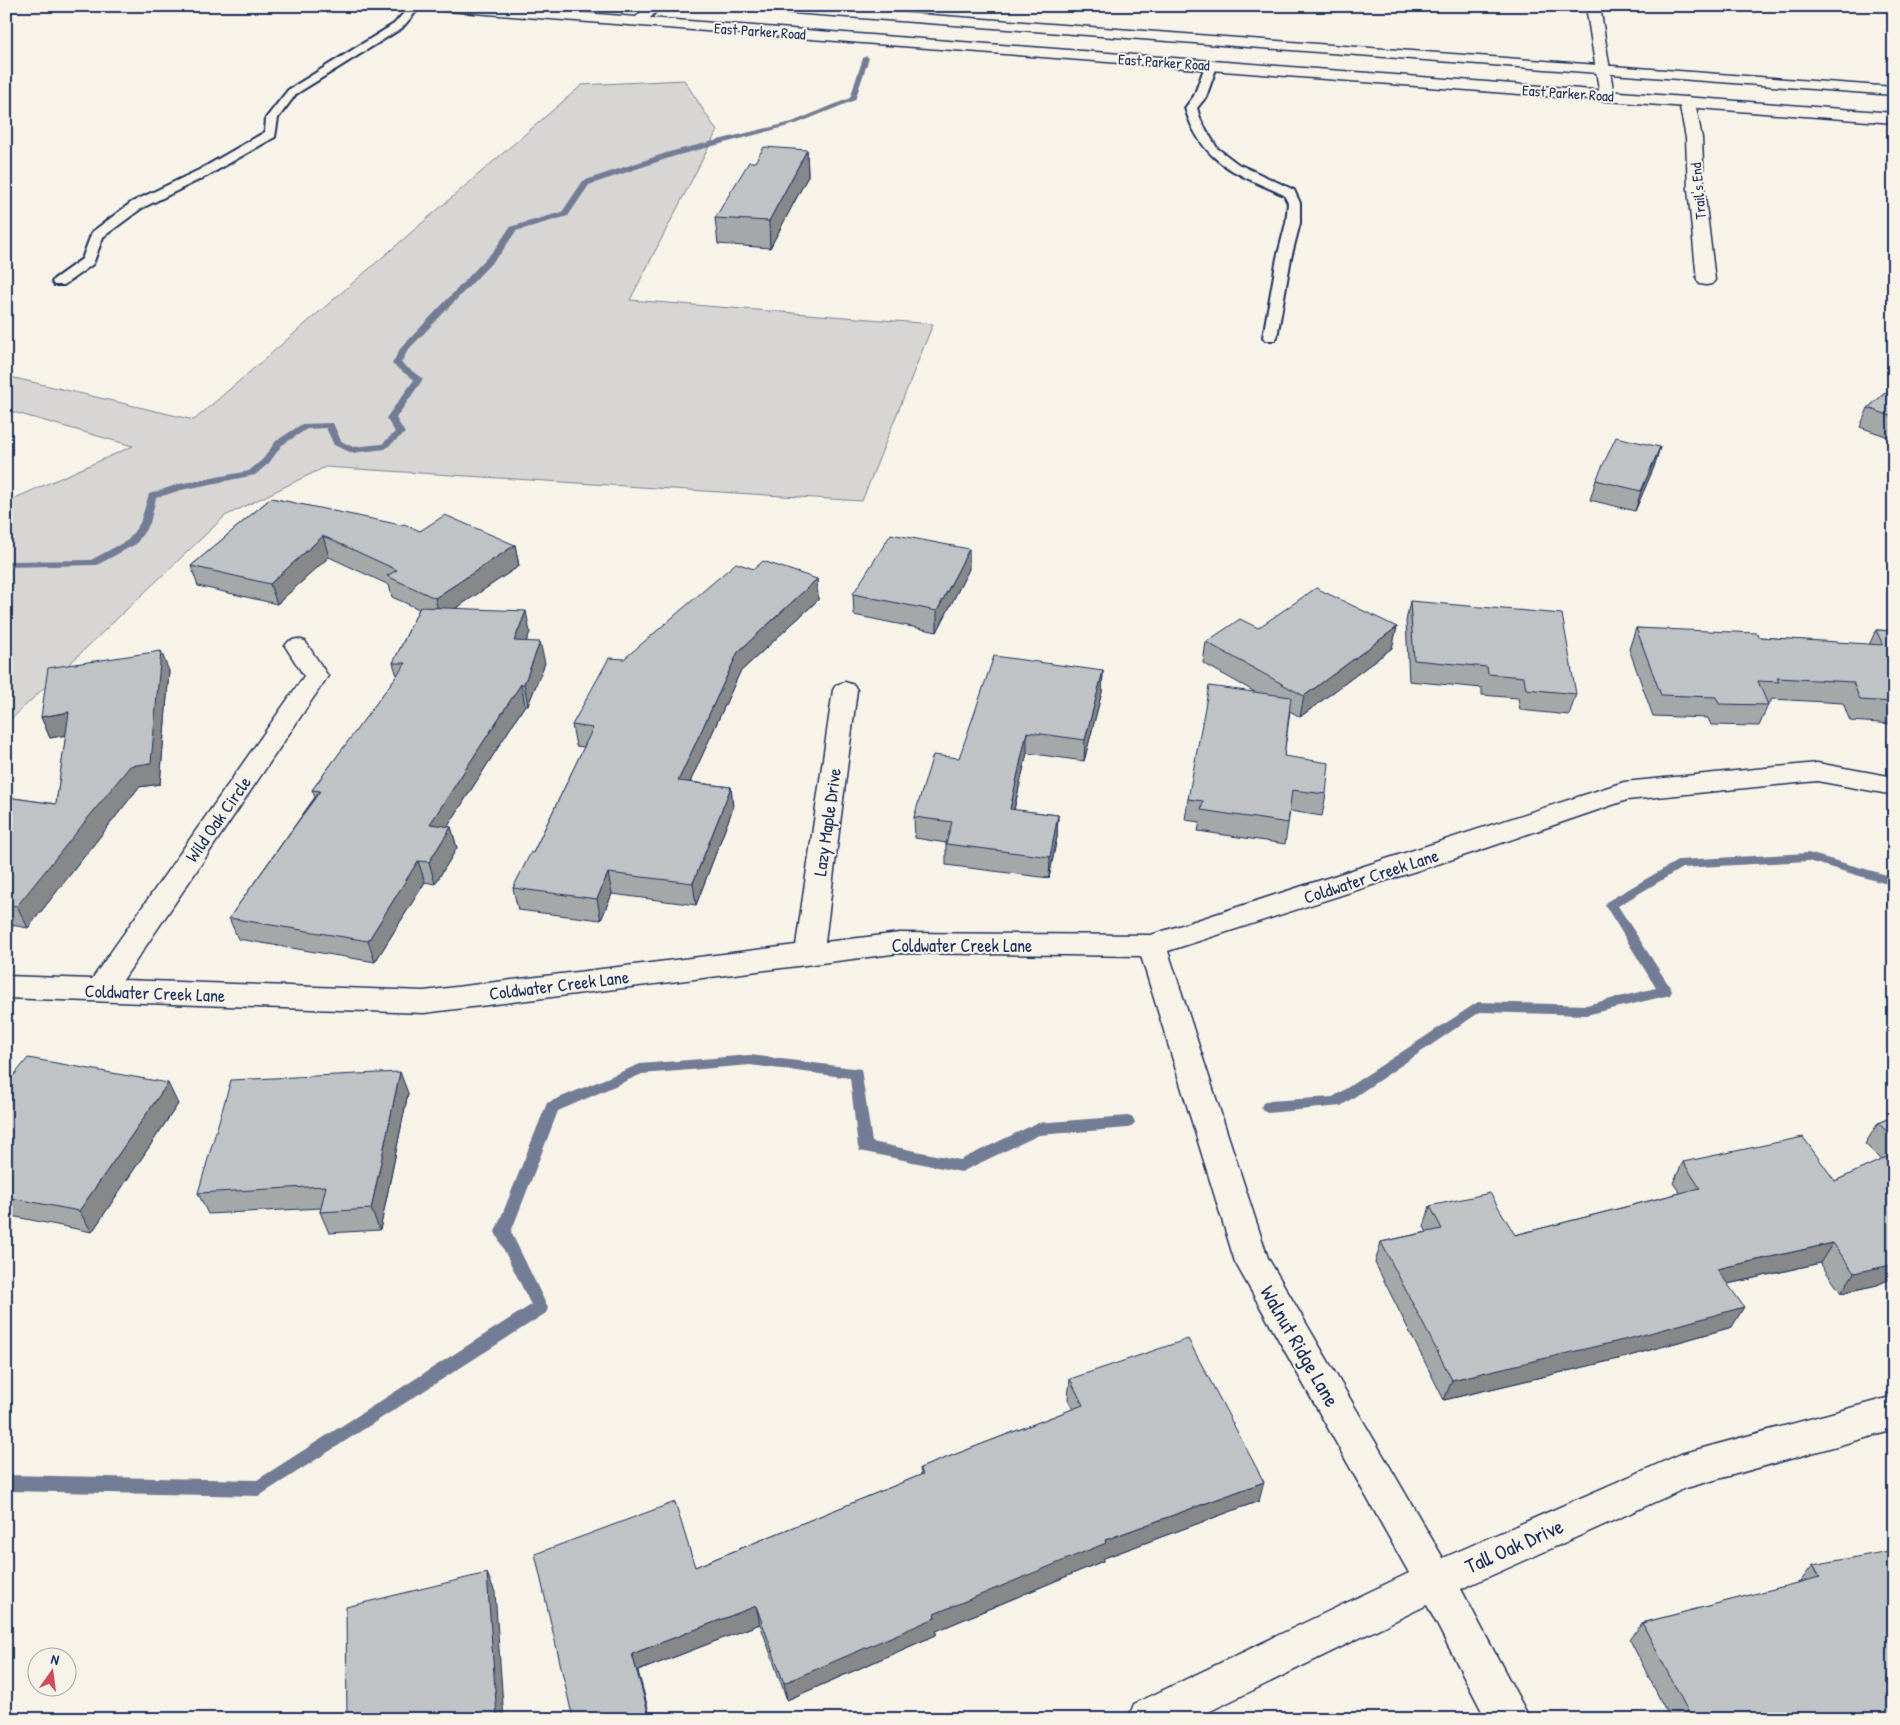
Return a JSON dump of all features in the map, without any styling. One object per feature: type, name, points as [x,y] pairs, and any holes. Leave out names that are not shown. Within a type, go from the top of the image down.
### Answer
[{"type":"street","name":"East Parker Road","points":[[435,6],[1894,118]]},
{"type":"street","points":[[638,22],[655,6]]},
{"type":"street","name":"East Parker Road","points":[[752,6],[1894,91]]},
{"type":"street","points":[[1594,6],[1607,96]]},
{"type":"street","name":"Trail's End","points":[[1687,102],[1694,138],[1696,189],[1706,280]]},
{"type":"street","name":"Wild Oak Circle","points":[[100,991],[316,676],[297,646]]},
{"type":"street","name":"Lazy Maple Drive","points":[[809,954],[845,690]]},
{"type":"street","name":"Coldwater Creek Lane","points":[[6,988],[424,1002],[900,943],[1152,946],[1471,844],[1624,791],[1817,772],[1894,786]]},
{"type":"street","name":"Walnut Ridge Lane","points":[[1152,946],[1252,1262],[1435,1581],[1510,1719]]},
{"type":"street","name":"Tall Oak Drive","points":[[1149,1719],[1435,1581],[1681,1472],[1894,1413]]},
{"type":"lane","points":[[59,282],[88,261],[97,235],[136,205],[203,173],[271,134],[272,118],[292,92],[398,26],[416,6]]},
{"type":"lane","points":[[1212,66],[1200,97],[1191,108],[1195,121],[1212,150],[1234,167],[1289,193],[1294,203],[1293,223],[1284,258],[1270,337]]},
{"type":"shaded area","points":[[684,80],[717,131],[630,300],[933,324],[862,501],[325,467],[225,516],[6,724],[6,502],[133,446],[6,410],[6,376],[194,420],[582,85]]},
{"type":"building","points":[[764,147],[807,150],[769,221],[715,218],[749,162],[755,162]]},
{"type":"building","points":[[1894,385],[1894,417],[1868,408]]},
{"type":"building","points":[[1616,437],[1660,447],[1641,491],[1596,480]]},
{"type":"building","points":[[271,498],[401,525],[404,524],[420,531],[445,515],[515,545],[435,598],[387,576],[397,570],[323,536],[270,584],[191,566]]},
{"type":"building","points":[[891,534],[969,549],[937,611],[853,594]]},
{"type":"building","points":[[763,561],[817,579],[738,652],[678,781],[731,787],[693,883],[608,873],[597,899],[513,888],[531,852],[533,853],[593,728],[572,725],[609,658],[624,659],[736,563],[754,569]]},
{"type":"building","points":[[1316,588],[1397,627],[1304,696],[1206,642],[1240,619],[1258,628]]},
{"type":"building","points":[[1410,601],[1562,614],[1576,694],[1526,689],[1524,677],[1488,674],[1487,667],[1414,660]]},
{"type":"building","points":[[420,607],[526,611],[514,641],[540,642],[524,684],[521,684],[430,824],[451,827],[429,862],[418,861],[368,941],[229,918],[320,791],[312,790],[406,663],[393,663]]},
{"type":"building","points":[[1636,628],[1757,633],[1759,637],[1883,645],[1876,630],[1894,631],[1894,702],[1860,700],[1853,682],[1777,678],[1779,682],[1758,681],[1768,705],[1719,704],[1716,697],[1661,695]]},
{"type":"building","points":[[161,651],[151,763],[130,766],[17,906],[6,905],[6,797],[56,804],[69,712],[41,717],[48,668]]},
{"type":"building","points":[[994,656],[1103,671],[1085,740],[1027,732],[1010,809],[1058,815],[1050,857],[946,844],[952,822],[914,817],[933,755],[959,758]]},
{"type":"building","points":[[1209,686],[1291,697],[1284,756],[1329,763],[1326,794],[1292,790],[1288,823],[1201,810],[1203,801],[1188,799]]},
{"type":"building","points":[[28,1058],[168,1083],[79,1211],[6,1197],[6,1085]]},
{"type":"building","points":[[400,1072],[371,1209],[320,1212],[326,1186],[198,1193],[231,1080]]},
{"type":"building","points":[[1894,1116],[1894,1138],[1878,1123]]},
{"type":"building","points":[[1803,1137],[1835,1181],[1894,1154],[1894,1263],[1854,1273],[1833,1243],[1717,1269],[1744,1307],[1632,1338],[1452,1380],[1381,1242],[1442,1229],[1430,1206],[1490,1193],[1515,1235],[1700,1188],[1683,1162]]},
{"type":"building","points":[[1188,1339],[1264,1482],[1105,1540],[1106,1543],[934,1614],[935,1618],[784,1683],[756,1606],[632,1654],[650,1719],[573,1719],[535,1554],[675,1502],[695,1567],[923,1474],[920,1468],[1083,1405],[1070,1379]]},
{"type":"building","points":[[1894,1550],[1894,1719],[1692,1719],[1642,1623],[1820,1577],[1813,1565]]},
{"type":"building","points":[[487,1573],[497,1718],[347,1719],[346,1607]]},
{"type":"building","points":[[290,1716],[290,1719],[236,1719]]},
{"type":"waterway","points":[[6,564],[93,563],[132,542],[145,523],[152,496],[179,487],[252,473],[266,461],[279,443],[305,426],[330,425],[337,443],[352,450],[385,446],[400,433],[391,418],[419,379],[396,364],[404,349],[498,251],[513,229],[565,214],[586,183],[672,154],[794,123],[853,99],[866,58]]},
{"type":"waterway","points":[[1268,1107],[1336,1102],[1478,1007],[1586,1010],[1665,991],[1611,905],[1679,864],[1808,857],[1894,882]]},
{"type":"waterway","points":[[6,1483],[259,1488],[540,1308],[503,1232],[552,1107],[640,1069],[750,1060],[856,1073],[865,1147],[961,1166],[1037,1129],[1128,1122]]}]
